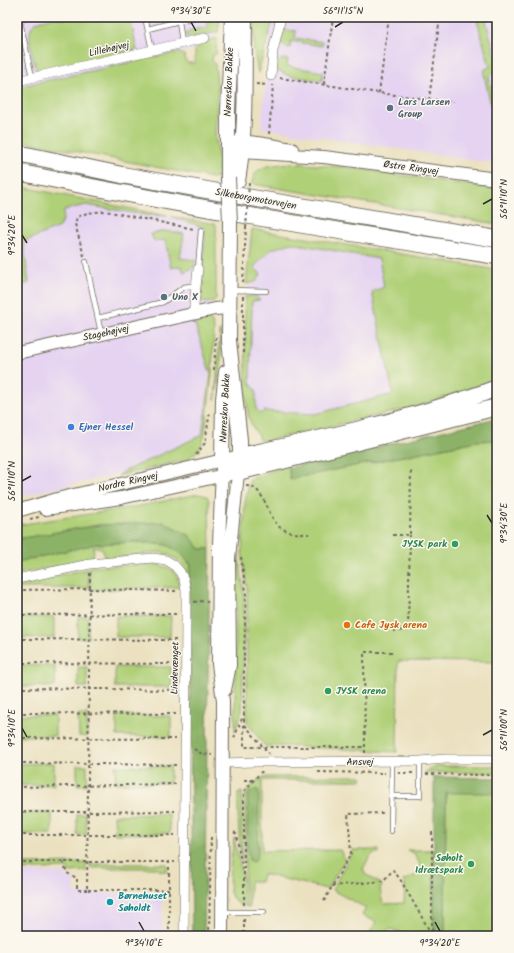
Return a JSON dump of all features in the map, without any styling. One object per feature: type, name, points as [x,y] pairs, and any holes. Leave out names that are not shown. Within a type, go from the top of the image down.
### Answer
[{"type":"highway","name":"Silkeborgmotorvejen","points":[[17,153],[122,175],[265,201],[497,239]]},
{"type":"highway","name":"Silkeborgmotorvejen","points":[[17,172],[268,219],[497,256]]},
{"type":"highway","points":[[240,469],[449,405],[497,388]]},
{"type":"highway","points":[[222,468],[240,469],[497,407]]},
{"type":"main road","name":"Nørreskov Bakke","points":[[222,468],[223,399],[229,341],[229,308],[236,290],[230,224],[238,181],[236,146],[228,90],[232,17]]},
{"type":"main road","points":[[236,146],[237,17]]},
{"type":"main road","name":"Nørreskov Bakke","points":[[236,146],[245,93],[245,17]]},
{"type":"main road","name":"Nørreskov Bakke","points":[[229,341],[240,440],[240,469]]},
{"type":"street","points":[[271,76],[273,51],[281,17]]},
{"type":"street","name":"Lillehøjvej","points":[[17,81],[205,38]]},
{"type":"street","name":"Østre Ringvej","points":[[236,146],[497,179]]},
{"type":"street","points":[[194,314],[198,269]]},
{"type":"street","name":"Stagehøjvej","points":[[17,353],[215,309],[229,308]]},
{"type":"street","points":[[222,468],[219,544],[218,664],[223,701],[222,936]]},
{"type":"street","name":"Nordre Ringvej","points":[[17,511],[61,507],[121,498],[222,468]]},
{"type":"street","name":"Nordre Ringvej","points":[[17,511],[62,498],[222,468]]},
{"type":"street","points":[[223,701],[230,665],[229,558],[240,469]]},
{"type":"street","name":"Lindevænget","points":[[17,579],[90,564],[153,558],[166,560],[174,565],[184,580],[186,591],[184,936]]},
{"type":"street","name":"Ansvej","points":[[223,763],[420,761],[446,759],[497,760]]},
{"type":"lane","points":[[30,17],[19,18],[32,78]]},
{"type":"lane","points":[[145,17],[152,50]]},
{"type":"lane","points":[[148,28],[194,17]]},
{"type":"lane","points":[[179,21],[182,44]]},
{"type":"lane","points":[[198,269],[201,230]]},
{"type":"lane","points":[[86,262],[102,334]]},
{"type":"lane","points":[[98,318],[163,302],[184,287],[196,285]]},
{"type":"lane","points":[[236,290],[266,291]]},
{"type":"lane","points":[[391,831],[392,761]]},
{"type":"lane","points":[[392,796],[420,796],[420,761]]},
{"type":"lane","points":[[222,912],[264,912]]},
{"type":"path","points":[[324,84],[333,17]]},
{"type":"path","points":[[379,93],[389,17]]},
{"type":"path","points":[[429,100],[440,17]]},
{"type":"path","points":[[271,76],[379,93],[453,102]]},
{"type":"path","points":[[269,136],[274,80],[271,76]]},
{"type":"path","points":[[261,85],[266,85]]},
{"type":"path","points":[[238,181],[246,228],[236,290],[243,353]]},
{"type":"path","points":[[86,262],[76,224],[77,217],[87,212],[105,211],[201,230]]},
{"type":"path","points":[[213,375],[217,332]]},
{"type":"path","points":[[194,457],[199,453],[204,443],[211,405]]},
{"type":"path","points":[[393,630],[408,630],[411,468]]},
{"type":"path","points":[[240,469],[245,490]]},
{"type":"path","points":[[240,469],[251,486],[256,489],[263,499],[273,519],[280,528],[295,533],[309,534]]},
{"type":"path","points":[[394,535],[410,535]]},
{"type":"path","points":[[239,551],[246,591],[244,747],[365,747],[364,652],[393,652]]},
{"type":"path","points":[[87,890],[89,640],[91,589],[90,564]]},
{"type":"path","points":[[17,590],[91,589],[186,591]]},
{"type":"path","points":[[17,615],[186,610],[199,601],[213,602]]},
{"type":"path","points":[[17,639],[186,640]]},
{"type":"path","points":[[17,664],[186,664]]},
{"type":"path","points":[[17,688],[185,690]]},
{"type":"path","points":[[17,713],[185,714]]},
{"type":"path","points":[[244,724],[276,762]]},
{"type":"path","points":[[17,738],[89,738],[185,743],[202,754],[212,755]]},
{"type":"path","points":[[17,763],[185,765]]},
{"type":"path","points":[[244,936],[244,790],[261,772],[266,772]]},
{"type":"path","points":[[318,772],[497,774]]},
{"type":"path","points":[[244,780],[254,780]]},
{"type":"path","points":[[17,787],[88,787],[185,784]]},
{"type":"path","points":[[17,812],[185,810]]},
{"type":"path","points":[[324,900],[351,852],[348,814],[392,813]]},
{"type":"path","points":[[223,816],[236,834],[240,864],[244,875]]},
{"type":"path","points":[[432,832],[432,936]]},
{"type":"path","points":[[17,835],[184,835]]},
{"type":"path","points":[[17,862],[184,862]]},
{"type":"path","points":[[63,862],[67,873],[77,878],[77,890],[168,890]]},
{"type":"path","points":[[168,936],[169,862]]},
{"type":"path","points":[[332,886],[383,881],[393,870],[400,879],[432,936]]},
{"type":"shaded area","points":[[17,17],[215,17],[212,45],[17,93]]},
{"type":"shaded area","points":[[272,17],[497,17],[497,164],[261,128]]},
{"type":"shaded area","points":[[17,186],[213,226],[210,363],[203,438],[142,469],[17,497]]},
{"type":"shaded area","points":[[252,229],[497,270],[497,374],[266,438],[247,383],[249,243]]},
{"type":"shaded area","points":[[17,872],[66,873],[66,878],[74,878],[75,893],[163,893],[162,936],[17,936]]},
{"type":"green space","points":[[54,17],[63,19],[72,17],[130,17],[137,50],[37,72],[30,41],[31,29],[37,22]]},
{"type":"green space","points":[[207,17],[220,17],[218,32],[190,38],[187,37],[186,34],[188,31],[207,27]]},
{"type":"green space","points":[[254,17],[274,17],[258,73],[254,50]]},
{"type":"green space","points":[[476,17],[485,17],[497,62],[497,73],[492,74],[489,77],[497,111],[497,133],[484,74],[485,69],[490,67]]},
{"type":"green space","points":[[287,30],[296,31],[295,38],[323,42],[322,46],[291,41],[290,48],[283,46],[280,41],[282,32]]},
{"type":"green space","points":[[217,38],[216,54],[213,55],[212,61],[215,64],[218,91],[215,132],[219,165],[217,179],[17,140],[17,87],[178,52],[184,55],[187,63],[195,63],[195,50],[205,42]]},
{"type":"green space","points":[[282,59],[288,60],[287,66],[323,72],[322,81],[289,76],[277,70],[277,62]]},
{"type":"green space","points":[[290,163],[344,167],[497,189],[497,224],[252,184],[256,172],[260,169],[271,165]]},
{"type":"green space","points":[[17,186],[167,216],[145,215],[86,205],[64,210],[63,220],[59,227],[23,242],[29,283],[17,286]]},
{"type":"green space","points":[[172,217],[216,224],[216,299],[214,301],[207,303],[202,301],[201,298],[205,230],[203,227]]},
{"type":"green space","points":[[252,229],[497,270],[497,379],[415,407],[265,441],[258,439],[260,437],[253,428],[247,410],[245,297],[256,296],[260,300],[252,301],[250,383],[256,390],[256,409],[261,414],[264,411],[315,414],[393,394],[372,292],[384,287],[379,259],[292,243],[272,249],[254,267],[261,274],[256,282],[246,284]]},
{"type":"green space","points":[[165,231],[184,234],[180,258],[195,260],[194,267],[184,272],[181,266],[171,268],[165,240],[154,241],[151,234]]},
{"type":"green space","points":[[205,319],[212,322],[214,329],[212,374],[205,434],[202,444],[187,460],[118,476],[125,471],[202,435],[211,375],[195,324],[200,320]]},
{"type":"green space","points":[[220,330],[221,366],[215,400]]},
{"type":"green space","points":[[497,418],[497,440],[477,441],[290,479],[289,468]]},
{"type":"green space","points":[[497,440],[497,662],[398,661],[397,752],[265,746],[247,722],[247,589],[242,552],[245,503],[250,479],[288,465],[290,479],[477,441]]},
{"type":"green space","points":[[198,494],[207,496],[209,501],[210,549],[200,549],[189,535],[99,525],[17,539],[17,525],[135,507]]},
{"type":"green space","points":[[163,522],[189,535],[200,549],[210,549],[204,936],[192,936],[189,577],[191,565],[181,553],[167,545],[137,542],[96,544],[17,562],[17,539],[99,525]]},
{"type":"green space","points":[[137,542],[167,545],[181,553],[191,566],[189,577],[185,567],[179,561],[161,552],[106,559],[102,548],[94,547],[93,559],[17,574],[17,562],[96,544]]},
{"type":"green space","points":[[238,553],[244,592],[244,648],[242,711],[235,731],[236,570]]},
{"type":"green space","points":[[154,564],[169,568],[175,573],[179,582],[179,587],[90,590],[89,567]]},
{"type":"green space","points":[[88,569],[88,588],[17,588],[17,584]]},
{"type":"green space","points":[[116,616],[171,616],[170,637],[116,637]]},
{"type":"green space","points":[[17,617],[54,617],[54,638],[17,637]]},
{"type":"green space","points":[[78,617],[88,617],[88,638],[78,638]]},
{"type":"green space","points":[[17,665],[55,666],[55,687],[17,686]]},
{"type":"green space","points":[[78,667],[87,667],[87,687],[78,687]]},
{"type":"green space","points":[[115,667],[171,667],[171,687],[115,687]]},
{"type":"green space","points":[[17,715],[55,715],[55,736],[17,736]]},
{"type":"green space","points":[[78,715],[87,715],[87,737],[79,736]]},
{"type":"green space","points":[[117,715],[171,716],[171,737],[117,736]]},
{"type":"green space","points":[[54,763],[54,785],[17,785],[17,764]]},
{"type":"green space","points":[[77,765],[87,765],[87,785],[77,785]]},
{"type":"green space","points":[[115,766],[170,766],[170,783],[116,783]]},
{"type":"green space","points":[[441,766],[497,766],[497,773],[425,772],[428,769]]},
{"type":"green space","points":[[362,776],[361,780],[262,780],[262,851],[340,850],[345,860],[327,889],[263,874],[261,882],[250,882],[249,907],[245,906],[245,796],[253,785],[264,777]]},
{"type":"green space","points":[[434,777],[497,778],[497,793],[446,793],[445,936],[434,935]]},
{"type":"green space","points":[[256,789],[259,791],[258,855],[254,862],[249,860],[247,845],[248,796],[250,792]]},
{"type":"green space","points":[[242,792],[242,861],[238,819],[238,793]]},
{"type":"green space","name":"Søholt Idrætspark","points":[[446,792],[497,792],[497,936],[445,936]]},
{"type":"green space","points":[[17,813],[52,813],[52,834],[17,834]]},
{"type":"green space","points":[[77,814],[86,814],[86,835],[77,835]]},
{"type":"green space","points":[[169,814],[170,833],[115,834],[114,815]]},
{"type":"green space","points":[[234,838],[243,878],[242,906],[237,903],[231,895],[229,883]]},
{"type":"green space","points":[[353,850],[379,850],[379,853],[374,853],[369,858],[363,869],[365,874],[381,884],[382,887],[380,889],[384,904],[404,903],[405,884],[403,881],[423,872],[415,854],[407,850],[433,850],[434,936],[409,936],[391,929],[378,936],[368,936],[376,922],[362,915],[366,908],[332,890]]},
{"type":"green space","points":[[86,863],[86,871],[69,872],[68,868],[17,870],[17,864]]},
{"type":"green space","points":[[90,864],[167,864],[167,871],[160,871],[157,868],[90,868]]},
{"type":"place","name":"Lars Larsen Group","points":[[390,108]]},
{"type":"place","name":"Uno X","points":[[164,297]]},
{"type":"place","name":"Ejner Hessel","points":[[71,427]]},
{"type":"place","name":"JYSK park","points":[[455,544]]},
{"type":"place","name":"Cafe Jysk arena","points":[[347,625]]},
{"type":"place","name":"JYSK arena","points":[[328,691]]},
{"type":"place","name":"Søholt Idrætspark","points":[[471,864]]},
{"type":"place","name":"Børnehuset Søholdt","points":[[110,902]]}]
